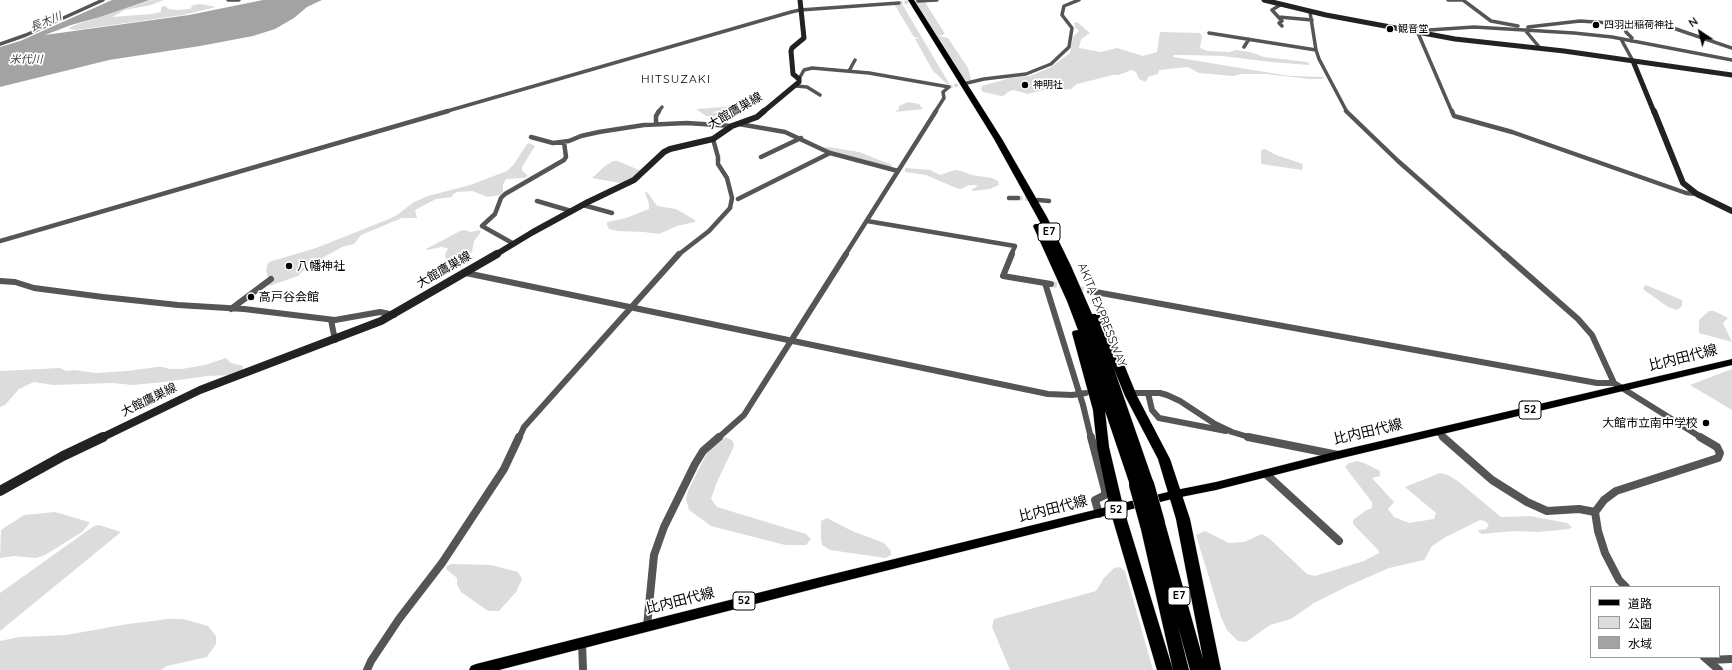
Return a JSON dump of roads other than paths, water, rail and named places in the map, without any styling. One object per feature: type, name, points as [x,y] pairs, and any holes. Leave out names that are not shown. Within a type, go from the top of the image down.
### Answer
[{"type":"highway","name":"AKITA EXPRESSWAY","points":[[903,1],[1014,181],[1044,238],[1090,348],[1141,484]]},
{"type":"highway","name":"AKITA EXPRESSWAY","points":[[914,1],[1022,181],[1066,266],[1101,347],[1198,670]]},
{"type":"highway","points":[[1044,238],[1047,254],[1075,324],[1085,358],[1099,410],[1103,447],[1117,510],[1165,670]]},
{"type":"highway","points":[[1066,266],[1084,295],[1110,345],[1131,396],[1164,459],[1183,519],[1213,670]]},
{"type":"highway","name":"AKITA EXPRESSWAY","points":[[1153,524],[1181,670]]},
{"type":"main road","points":[[796,86],[798,79],[793,74],[790,51],[804,38],[800,0]]},
{"type":"main road","points":[[1264,0],[1310,12],[1476,42],[1540,48],[1732,75]]},
{"type":"main road","points":[[1634,61],[1683,183],[1697,194],[1732,211]]},
{"type":"main road","name":"大館鷹巣線","points":[[0,491],[63,456],[200,390],[335,340],[363,329],[394,314],[572,211],[634,180],[664,152],[670,149],[713,139],[732,126],[756,117],[796,86]]},
{"type":"main road","name":"比内田代線","points":[[476,670],[582,642],[1117,510],[1176,494],[1266,474],[1338,455],[1438,432],[1618,386],[1732,362]]},
{"type":"street","points":[[0,44],[26,35],[102,0]]},
{"type":"street","points":[[228,0],[240,0]]},
{"type":"street","points":[[914,1],[937,0]]},
{"type":"street","points":[[967,83],[984,79],[1026,74],[1051,64],[1069,47],[1072,28],[1062,15],[1064,6],[1079,0]]},
{"type":"street","points":[[1448,0],[1463,0],[1491,21],[1512,25],[1532,27],[1586,22],[1673,28],[1732,48]]},
{"type":"street","points":[[0,241],[800,10],[903,1]]},
{"type":"street","points":[[1280,5],[1272,10],[1282,21],[1279,23],[1282,26]]},
{"type":"street","points":[[1310,12],[1316,50],[1347,112],[1398,161],[1578,319],[1592,335],[1618,386]]},
{"type":"street","points":[[1279,17],[1312,20]]},
{"type":"street","points":[[1582,30],[1586,22]]},
{"type":"street","points":[[1619,24],[1625,27],[1673,28]]},
{"type":"street","points":[[1697,194],[1686,193],[1512,132],[1454,116],[1418,32],[1474,27],[1525,30],[1582,30],[1732,60]]},
{"type":"street","points":[[1625,27],[1626,32],[1632,38],[1631,41]]},
{"type":"street","points":[[1525,30],[1540,48]]},
{"type":"street","points":[[1209,33],[1316,50]]},
{"type":"street","points":[[1244,47],[1249,39]]},
{"type":"street","points":[[1621,39],[1634,61]]},
{"type":"street","points":[[849,71],[855,60]]},
{"type":"street","points":[[647,626],[649,593],[656,550],[664,527],[695,464],[703,451],[744,415],[944,98],[943,92],[948,87],[869,73],[812,68],[804,70],[798,79]]},
{"type":"street","points":[[796,86],[807,87],[820,95]]},
{"type":"street","points":[[656,124],[656,116],[662,107]]},
{"type":"street","points":[[531,137],[547,142],[564,142],[599,132],[656,124],[687,123],[732,126]]},
{"type":"street","points":[[739,124],[778,130],[801,138],[830,153],[898,171]]},
{"type":"street","points":[[761,157],[801,138]]},
{"type":"street","points":[[367,670],[371,661],[399,619],[442,563],[504,469],[524,427],[681,252],[709,231],[730,208],[732,198],[727,178],[718,164],[718,157],[713,139]]},
{"type":"street","points":[[514,244],[482,226],[495,214],[501,198],[505,194],[566,158],[564,142]]},
{"type":"street","points":[[738,199],[830,153]]},
{"type":"street","points":[[1009,198],[1018,198]]},
{"type":"street","points":[[1038,200],[1049,201]]},
{"type":"street","points":[[537,201],[572,211]]},
{"type":"street","points":[[583,205],[612,213]]},
{"type":"street","points":[[867,220],[1015,246],[1003,276],[1048,283],[1083,394],[1084,405],[1105,490],[1105,495],[1095,500],[1099,514]]},
{"type":"street","points":[[466,273],[1048,394],[1083,394]]},
{"type":"street","points":[[231,308],[271,279]]},
{"type":"street","points":[[0,281],[15,282],[34,288],[103,297],[231,308],[331,320],[354,318],[380,312],[394,314]]},
{"type":"street","points":[[1090,291],[1618,386],[1716,447],[1720,453],[1718,458],[1616,491],[1604,500],[1595,512],[1598,531],[1605,553],[1619,580],[1625,586]]},
{"type":"street","points":[[331,320],[335,340]]},
{"type":"street","points":[[1134,393],[1160,393],[1173,398],[1215,424],[1232,432]]},
{"type":"street","points":[[1148,393],[1152,410],[1159,418],[1338,455]]},
{"type":"street","points":[[1438,432],[1492,480],[1527,502],[1547,511],[1579,509],[1595,512]]},
{"type":"street","points":[[1266,474],[1340,541]]},
{"type":"street","points":[[582,642],[583,670]]},
{"type":"street","points":[[1706,658],[1732,659]]},
{"type":"street","points":[[1706,658],[1719,670]]},
{"type":"water","name":"米代川","points":[[112,0],[150,0],[71,25],[45,35],[189,15],[263,0],[322,0],[307,7],[294,18],[275,29],[253,36],[109,60],[0,87],[0,47],[20,41]]},
{"type":"tunnel","points":[[899,3],[917,1]]},
{"type":"tunnel","points":[[949,87],[967,83]]},
{"type":"tunnel","points":[[1018,198],[1035,199]]},
{"type":"tunnel","points":[[1051,284],[1090,291]]},
{"type":"place","name":"四羽出稲荷神社","points":[[1596,25]]},
{"type":"place","name":"観音堂","points":[[1390,29]]},
{"type":"place","name":"神明社","points":[[1025,85]]},
{"type":"place","name":"八幡神社","points":[[289,266]]},
{"type":"place","name":"高戸谷会館","points":[[251,297]]},
{"type":"place","name":"大館市立南中学校","points":[[1706,423]]},
{"type":"district","name":"HITSUZAKI","points":[[676,79]]},
{"type":"water label","name":"長木川","points":[[46,22]]}]
